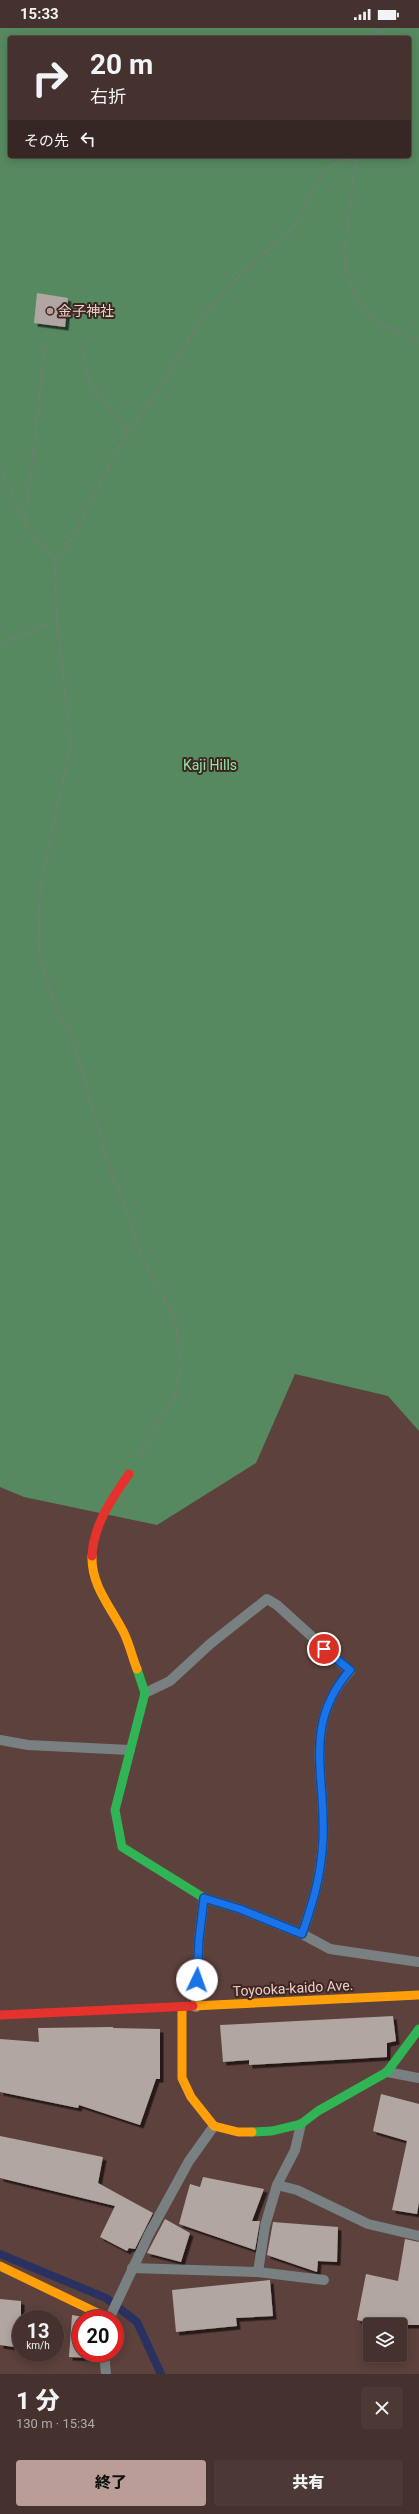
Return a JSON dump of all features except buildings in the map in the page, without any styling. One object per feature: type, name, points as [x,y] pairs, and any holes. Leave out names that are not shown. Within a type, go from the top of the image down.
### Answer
[{"type":"street","points":[[129,1474],[111,1499],[92,1541],[91,1571],[108,1607],[124,1632],[145,1693],[115,1810],[122,1846],[204,1898],[240,1909],[302,1934],[330,1949],[419,1962]]},
{"type":"street","points":[[145,1693],[170,1681],[210,1644],[267,1599],[278,1605],[350,1670],[337,1685],[325,1709],[320,1741],[323,1838],[319,1883],[302,1934]]},
{"type":"street","points":[[0,1740],[28,1745],[130,1750]]},
{"type":"street","points":[[196,2007],[199,1939],[204,1898]]},
{"type":"street","name":"Toyooka-kaido Ave.","points":[[0,2015],[182,2008],[419,1995]]},
{"type":"street","points":[[182,2008],[182,2078],[191,2097],[214,2126],[238,2132],[272,2131],[301,2124],[318,2111],[387,2072],[419,2029]]},
{"type":"street","points":[[387,2072],[419,2078]]},
{"type":"street","points":[[258,2272],[265,2226],[277,2185],[295,2150],[301,2124]]},
{"type":"street","points":[[114,2310],[132,2268],[189,2161],[214,2126]]},
{"type":"street","points":[[277,2185],[297,2190],[368,2224],[419,2236]]},
{"type":"street","points":[[0,2266],[93,2310]]},
{"type":"street","points":[[132,2268],[258,2272],[324,2280]]},
{"type":"street","points":[[105,2362],[106,2374]]},
{"type":"path","points":[[55,561],[74,536],[120,444],[144,413],[207,310],[242,273],[295,225],[324,168],[351,158]]},
{"type":"path","points":[[356,158],[345,249],[346,271],[363,311],[384,326],[419,341]]},
{"type":"path","points":[[25,524],[46,341]]},
{"type":"path","points":[[81,348],[90,385],[129,432]]},
{"type":"path","points":[[0,467],[25,524],[55,561],[57,621],[71,747],[47,854],[39,902],[40,951],[52,1001],[73,1038],[107,1161],[129,1216],[139,1251],[176,1321],[180,1369],[175,1396],[129,1474]]},
{"type":"path","points":[[0,644],[57,621]]},
{"type":"green space","name":"Kaji Hills","points":[[0,28],[419,28],[419,1431],[388,1396],[295,1374],[256,1463],[157,1525],[24,1497],[0,1487]]},
{"type":"waterway","points":[[0,2254],[106,2298],[137,2322],[161,2374]]},
{"type":"traffic: fast","points":[[137,1669],[145,1693],[115,1810],[122,1847],[204,1898]]},
{"type":"traffic: fast","points":[[252,2132],[272,2131],[301,2124],[318,2111],[387,2072],[419,2029]]},
{"type":"traffic: slow","points":[[92,1556],[98,1586],[125,1635],[137,1669]]},
{"type":"traffic: slow","points":[[193,2006],[419,1995]]},
{"type":"traffic: slow","points":[[182,2008],[182,2078],[191,2097],[214,2126],[238,2132],[252,2132]]},
{"type":"traffic: slow","points":[[0,2266],[91,2310]]},
{"type":"traffic: jam","points":[[92,1556],[96,1534],[104,1513],[129,1474]]},
{"type":"traffic: jam","points":[[0,2015],[193,2006]]},
{"type":"place","name":"金子神社","points":[[50,311]]},
{"type":"route","points":[[197,1980],[199,1939],[204,1898],[240,1909],[302,1934],[319,1883],[323,1838],[320,1741],[325,1709],[337,1685],[350,1670],[324,1649]]}]
